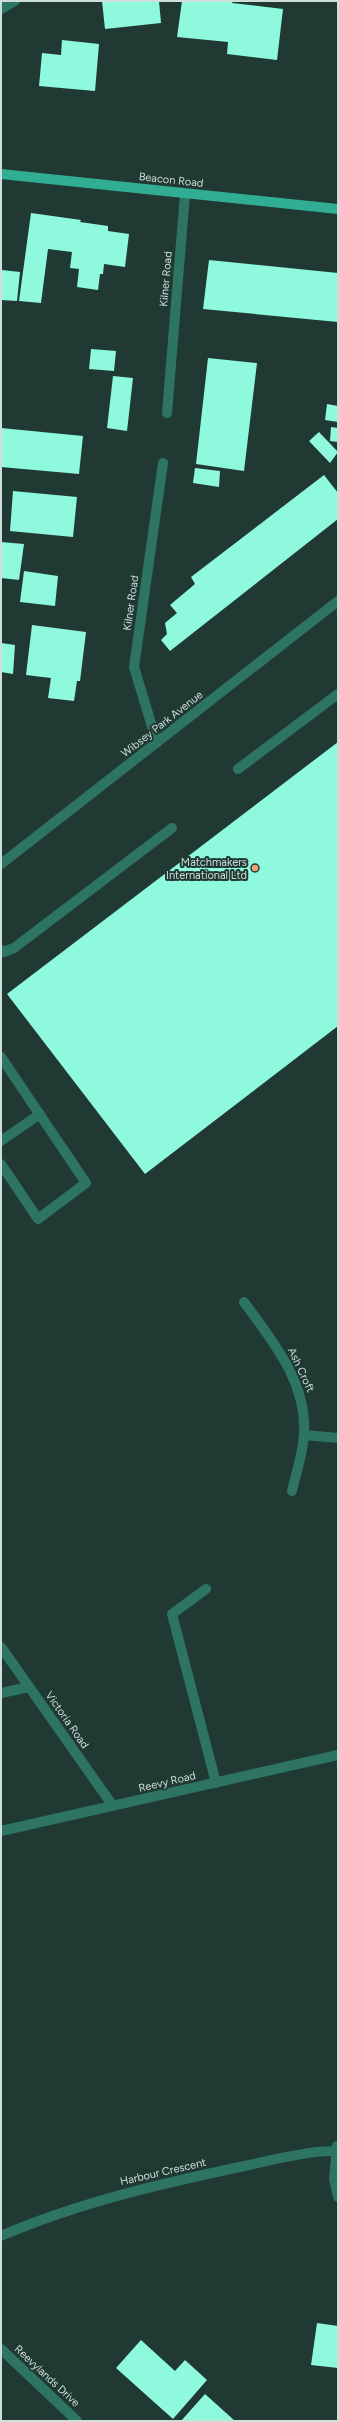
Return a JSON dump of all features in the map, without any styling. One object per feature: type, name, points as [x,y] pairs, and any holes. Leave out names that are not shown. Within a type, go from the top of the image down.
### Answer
[{"type":"main road","name":"Beacon Road","points":[[1,174],[338,209]]},
{"type":"street","points":[[1,10],[15,1]]},
{"type":"street","name":"Kilner Road","points":[[167,413],[185,194]]},
{"type":"street","name":"Kilner Road","points":[[157,743],[134,667],[163,463]]},
{"type":"street","name":"Wibsey Park Avenue","points":[[1,864],[338,601]]},
{"type":"street","points":[[238,769],[338,694]]},
{"type":"street","points":[[1,950],[4,952],[14,948],[172,828]]},
{"type":"street","points":[[1,1057],[86,1182],[38,1219],[1,1164]]},
{"type":"street","points":[[1,1141],[40,1114]]},
{"type":"street","name":"Ash Croft","points":[[244,1302],[284,1358],[302,1400],[304,1435],[292,1491]]},
{"type":"street","points":[[304,1435],[338,1438]]},
{"type":"street","points":[[206,1589],[172,1614],[216,1783]]},
{"type":"street","name":"Victoria Road","points":[[1,1647],[113,1806]]},
{"type":"street","points":[[1,1693],[29,1687]]},
{"type":"street","name":"Reevy Road","points":[[1,1831],[338,1755]]},
{"type":"street","name":"Harbour Crescent","points":[[1,2236],[40,2219],[134,2190],[290,2156],[337,2150],[334,2180],[338,2197]]},
{"type":"street","name":"Reevylands Drive","points":[[1,2349],[77,2421]]},
{"type":"building","points":[[102,1],[159,1],[161,23],[105,29]]},
{"type":"building","points":[[182,1],[233,1],[232,3],[283,9],[277,60],[227,54],[228,42],[177,37]]},
{"type":"building","points":[[62,40],[99,44],[95,91],[39,86],[42,53],[61,55]]},
{"type":"building","points":[[31,213],[81,220],[80,222],[108,226],[108,231],[129,234],[125,267],[104,264],[103,274],[100,274],[98,290],[77,287],[79,269],[70,268],[72,252],[48,249],[41,303],[19,301]]},
{"type":"building","points":[[209,260],[338,273],[338,322],[203,309]]},
{"type":"building","points":[[2,270],[20,272],[17,301],[1,300]]},
{"type":"building","points":[[91,349],[116,351],[114,371],[89,369]]},
{"type":"building","points":[[208,358],[257,363],[244,471],[196,464]]},
{"type":"building","points":[[113,376],[133,378],[127,431],[107,428]]},
{"type":"building","points":[[327,404],[338,406],[338,422],[325,420]]},
{"type":"building","points":[[331,427],[338,428],[338,442],[330,441]]},
{"type":"building","points":[[1,428],[83,436],[79,474],[1,467]]},
{"type":"building","points":[[319,432],[338,452],[330,463],[309,441]]},
{"type":"building","points":[[195,468],[220,471],[219,487],[193,483]]},
{"type":"building","points":[[324,475],[338,493],[338,519],[170,651],[161,640],[167,634],[165,623],[177,613],[170,605],[195,584],[191,577]]},
{"type":"building","points":[[13,491],[77,497],[73,537],[10,531]]},
{"type":"building","points":[[1,542],[24,544],[19,580],[1,578]]},
{"type":"building","points":[[24,571],[58,576],[55,606],[20,602]]},
{"type":"building","points":[[32,625],[86,632],[80,681],[77,681],[74,701],[48,698],[51,678],[26,675]]},
{"type":"building","points":[[1,643],[15,645],[13,674],[1,672]]},
{"type":"building","name":"Matchmakers International Ltd","points":[[338,742],[338,1026],[145,1174],[7,994]]},
{"type":"building","points":[[317,2323],[338,2326],[338,2368],[311,2365]]},
{"type":"building","points":[[141,2340],[175,2371],[185,2360],[207,2380],[173,2419],[116,2368]]},
{"type":"building","points":[[205,2394],[235,2421],[181,2421]]},
{"type":"place","name":"Matchmakers International Ltd","points":[[255,868]]}]
